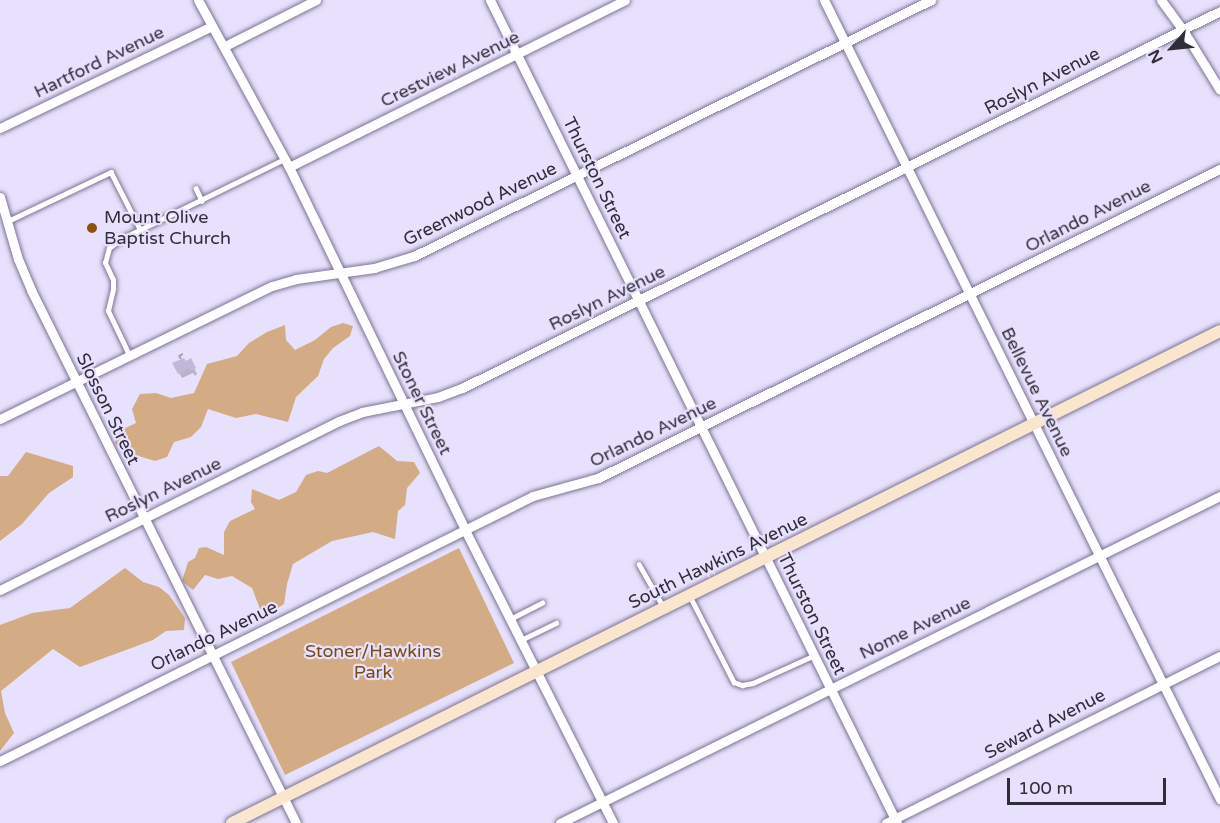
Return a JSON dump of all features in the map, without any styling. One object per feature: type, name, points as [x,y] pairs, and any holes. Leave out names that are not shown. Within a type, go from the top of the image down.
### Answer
[{"type":"street","name":"Stoner Street","points":[[198,0],[287,163],[465,530],[613,823]]},
{"type":"street","points":[[225,46],[316,0]]},
{"type":"street","name":"Thurston Street","points":[[490,0],[815,655],[892,822]]},
{"type":"street","name":"Crestview Avenue","points":[[287,163],[625,0]]},
{"type":"street","name":"Bellevue Avenue","points":[[824,0],[1220,800]]},
{"type":"street","name":"Greenwood Avenue","points":[[0,419],[272,286],[339,272],[374,268],[414,256],[931,0]]},
{"type":"street","points":[[1161,0],[1183,30],[1220,90]]},
{"type":"street","name":"Roslyn Avenue","points":[[0,590],[339,421],[362,412],[438,397],[462,388],[1220,11]]},
{"type":"street","name":"Hartford Avenue","points":[[0,128],[212,26]]},
{"type":"street","name":"Orlando Avenue","points":[[0,761],[533,496],[598,478],[1220,169]]},
{"type":"street","name":"Slosson Street","points":[[0,197],[31,290],[296,823]]},
{"type":"street","name":"South Hawkins Avenue","points":[[232,823],[1220,331]]},
{"type":"street","name":"Nome Avenue","points":[[560,823],[1220,496]]},
{"type":"street","name":"Seward Avenue","points":[[892,822],[925,801],[1220,656]]},
{"type":"lane","points":[[129,355],[108,311],[113,280],[105,263],[105,255],[109,248],[121,239],[287,163]]},
{"type":"lane","points":[[7,222],[111,172],[141,231]]},
{"type":"lane","points":[[195,188],[202,201]]},
{"type":"lane","points":[[639,564],[664,608]]},
{"type":"lane","points":[[690,596],[734,682],[742,685],[753,683],[815,655]]},
{"type":"lane","points":[[510,619],[542,603]]},
{"type":"lane","points":[[521,640],[556,623]]},
{"type":"path","points":[[181,359],[179,356],[185,353]]},
{"type":"green space","points":[[343,323],[353,326],[350,336],[333,348],[324,359],[318,376],[296,397],[288,422],[256,414],[236,418],[208,409],[201,427],[191,437],[174,442],[167,457],[155,461],[122,451],[115,443],[119,431],[136,423],[132,409],[140,394],[156,393],[171,398],[194,393],[207,364],[237,356],[249,343],[285,325],[286,340],[295,350],[315,340],[331,327]]},
{"type":"green space","points":[[379,446],[397,461],[414,462],[420,473],[407,488],[405,505],[398,511],[395,539],[373,532],[332,541],[293,564],[284,604],[269,614],[260,609],[252,588],[232,576],[218,579],[205,575],[193,590],[182,581],[188,562],[195,558],[199,548],[206,547],[224,555],[224,532],[230,521],[255,509],[251,502],[252,489],[279,500],[296,492],[306,475],[318,471],[327,473]]},
{"type":"green space","points":[[26,452],[73,466],[73,477],[49,493],[22,524],[0,541],[0,476],[8,476]]},
{"type":"green space","name":"Stoner/Hawkins Park","points":[[459,548],[514,663],[285,775],[231,662]]},
{"type":"green space","points":[[125,568],[143,582],[159,587],[169,595],[185,618],[184,630],[166,631],[153,640],[80,667],[53,649],[1,691],[5,713],[14,733],[0,751],[0,625],[32,613],[70,608]]},
{"type":"building","points":[[184,358],[186,361],[191,358],[196,368],[190,371],[189,368],[178,374],[172,363]]},
{"type":"place","name":"Mount Olive Baptist Church","points":[[92,228]]}]
